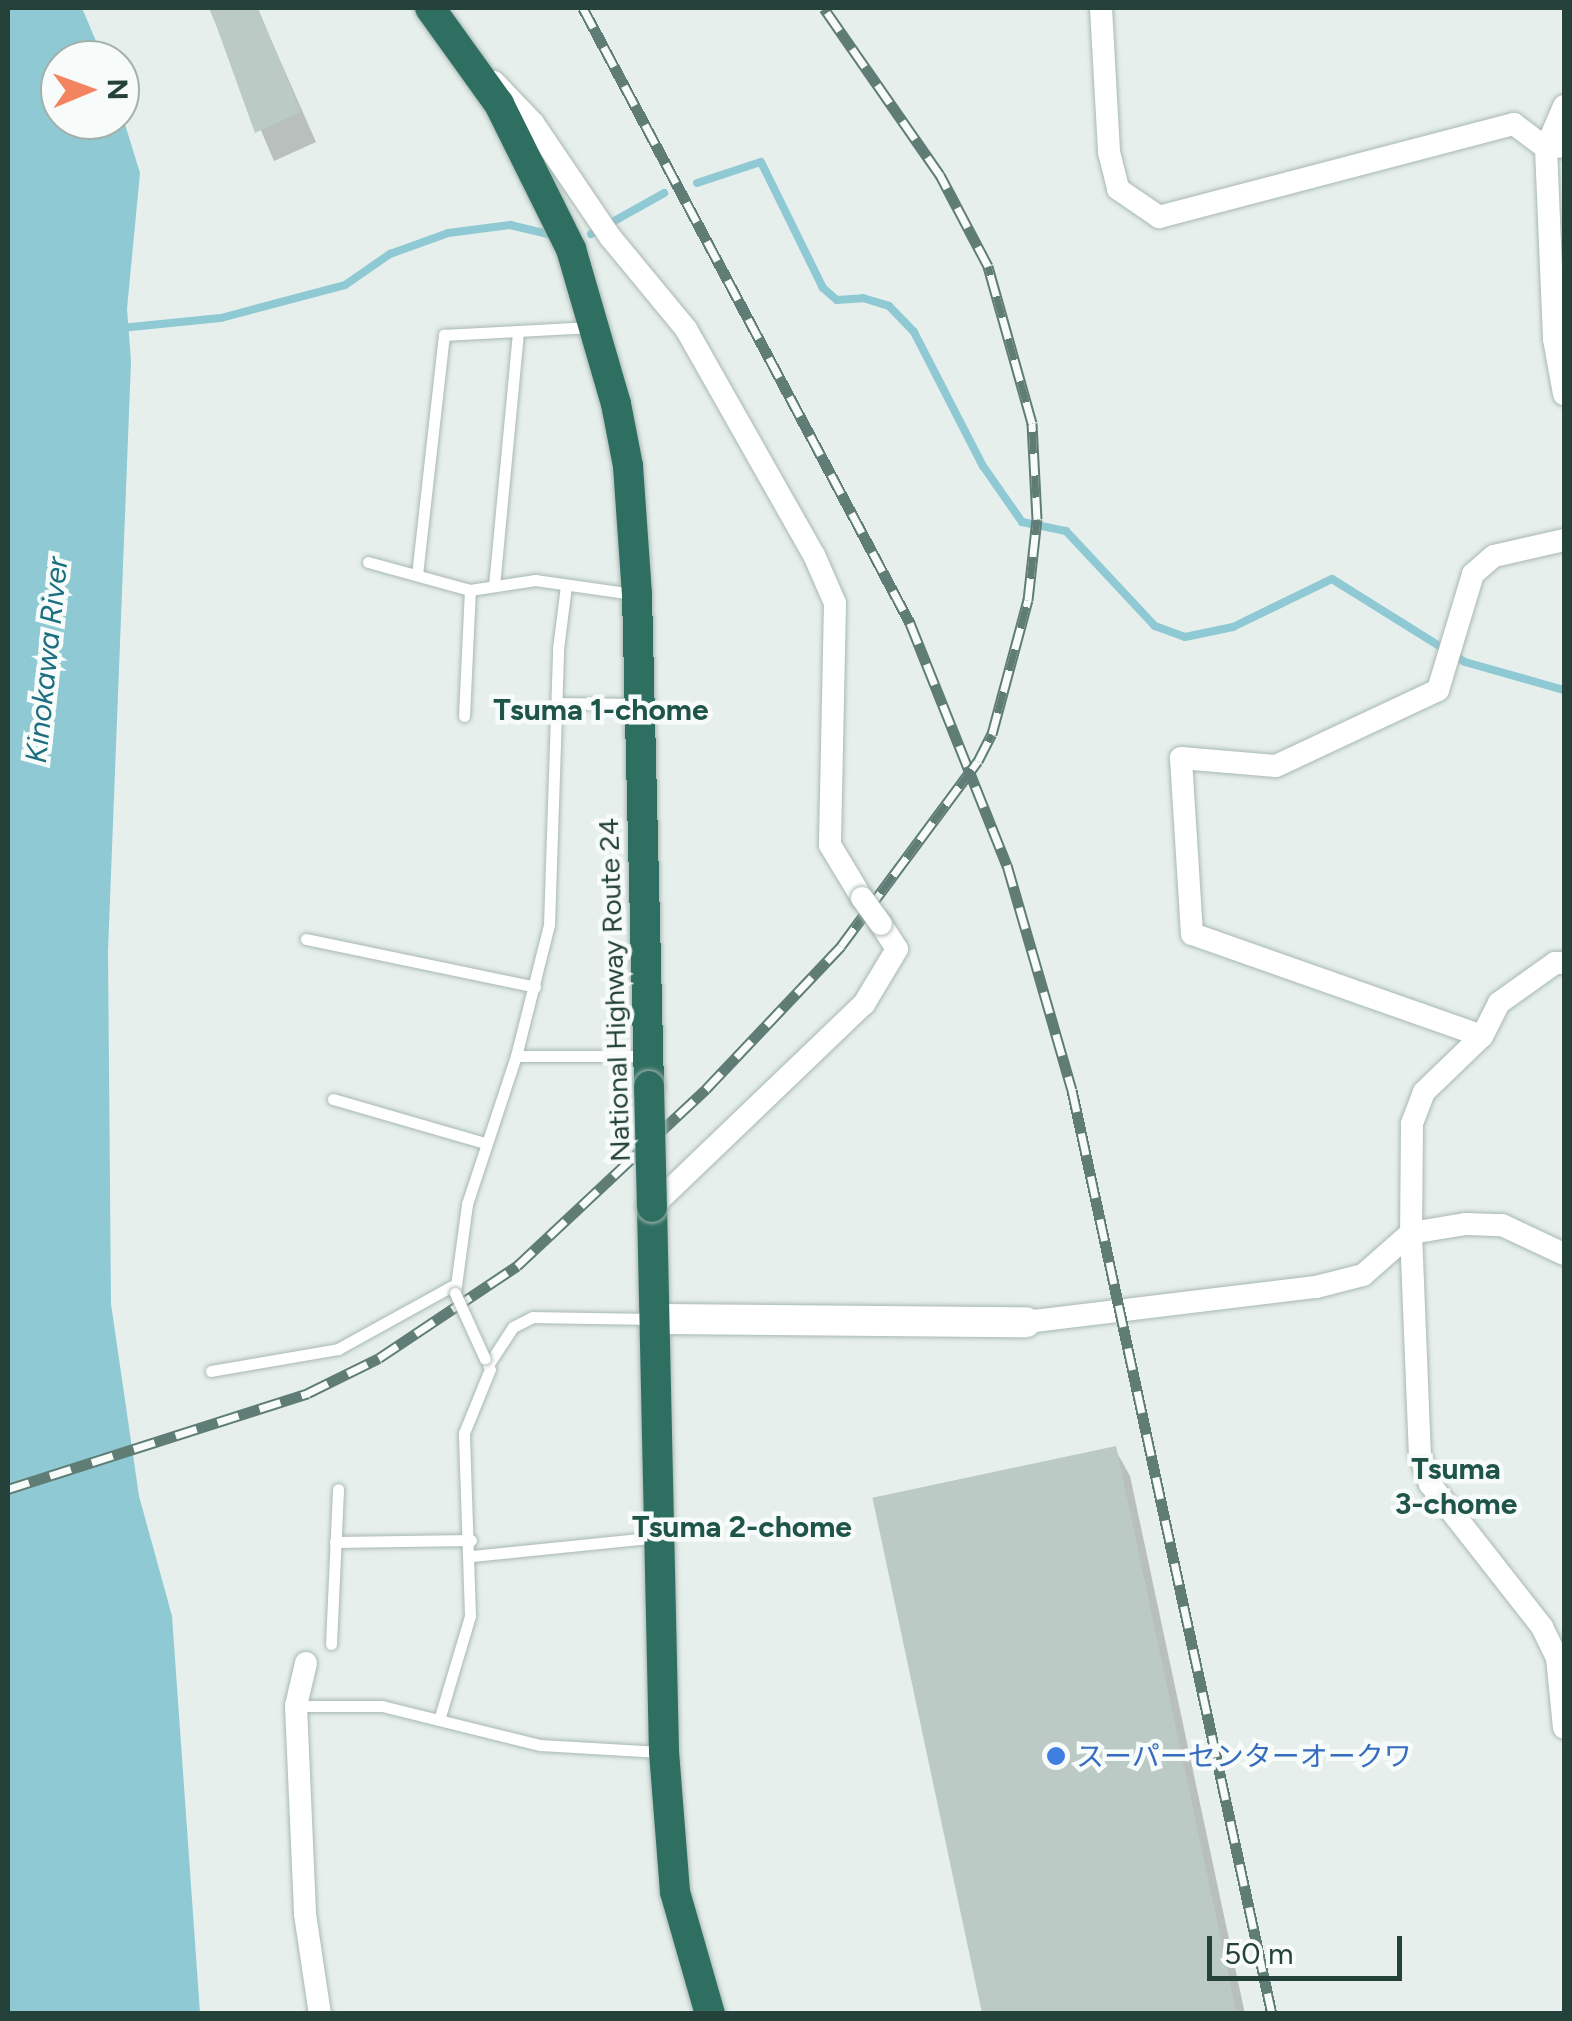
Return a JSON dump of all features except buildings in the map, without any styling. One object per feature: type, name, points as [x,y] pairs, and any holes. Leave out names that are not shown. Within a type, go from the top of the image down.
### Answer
[{"type":"highway","name":"National Highway Route 24","points":[[430,8],[476,68],[571,249],[595,327],[628,466],[637,594],[664,1752],[675,1892],[710,2014]]},
{"type":"street","points":[[1101,8],[1109,152],[1118,188],[1160,217],[1514,124],[1556,147]]},
{"type":"street","points":[[476,68],[553,149],[611,238],[686,329],[836,602],[830,844],[897,949],[864,1004],[652,1207]]},
{"type":"street","points":[[1564,106],[1556,147],[1554,339],[1564,394]]},
{"type":"street","points":[[1482,1036],[1192,934],[1182,758],[1276,766],[1438,690],[1473,574],[1494,556],[1564,540]]},
{"type":"street","points":[[1564,963],[1499,1003],[1482,1036],[1424,1092],[1412,1124],[1411,1234],[1420,1455],[1430,1484],[1542,1627],[1557,1658],[1564,1728]]},
{"type":"street","points":[[654,1318],[1026,1322],[1316,1286],[1364,1275],[1411,1234],[1502,1226],[1564,1254]]},
{"type":"street","points":[[306,1663],[296,1706],[305,1914],[320,2014]]},
{"type":"lane","points":[[417,575],[444,335],[595,327]]},
{"type":"lane","points":[[494,586],[518,331]]},
{"type":"lane","points":[[368,562],[470,590],[535,580],[637,594]]},
{"type":"lane","points":[[488,1364],[453,1290],[484,1143],[516,1056],[550,925],[556,703],[566,586]]},
{"type":"lane","points":[[464,716],[470,590]]},
{"type":"lane","points":[[556,703],[639,704]]},
{"type":"lane","points":[[306,939],[535,987]]},
{"type":"lane","points":[[516,1056],[648,1072]]},
{"type":"lane","points":[[332,1100],[484,1143]]},
{"type":"lane","points":[[212,1372],[338,1349],[453,1290]]},
{"type":"lane","points":[[439,1720],[470,1616],[472,1556],[464,1433],[488,1364],[512,1327],[532,1318],[654,1318]]},
{"type":"lane","points":[[331,1644],[338,1489]]},
{"type":"lane","points":[[472,1556],[659,1538]]},
{"type":"lane","points":[[335,1542],[470,1540]]},
{"type":"lane","points":[[296,1706],[382,1706],[540,1745],[664,1752]]},
{"type":"water","name":"Kinokawa River","points":[[8,8],[82,8],[96,40],[40,40],[40,140],[130,140],[140,173],[127,309],[131,361],[108,951],[111,1304],[139,1496],[172,1616],[200,2013],[8,2013]]},
{"type":"waterway","points":[[697,183],[761,162],[823,288],[837,300],[863,298],[889,306],[914,332],[983,466],[1022,522],[1066,531],[1155,626],[1185,637],[1233,627],[1332,579],[1465,662],[1564,690]]},
{"type":"waterway","points":[[591,234],[664,193]]},
{"type":"waterway","points":[[121,328],[221,318],[345,285],[390,254],[448,233],[510,225],[556,236]]},
{"type":"railway","points":[[583,8],[910,623],[1007,865],[1072,1090],[1272,2014]]},
{"type":"railway","points":[[8,1489],[308,1393],[379,1358],[517,1266],[706,1089],[841,946],[978,761],[992,734],[1028,600],[1037,519],[1032,423],[988,266],[940,175],[824,8]]},
{"type":"place","name":"スーパーセンターオークワ","points":[[1056,1756]]},
{"type":"district","name":"Tsuma 1-chome","points":[[601,710]]},
{"type":"district","name":"Tsuma 3-chome","points":[[1456,1486]]},
{"type":"district","name":"Tsuma 2-chome","points":[[742,1527]]}]
